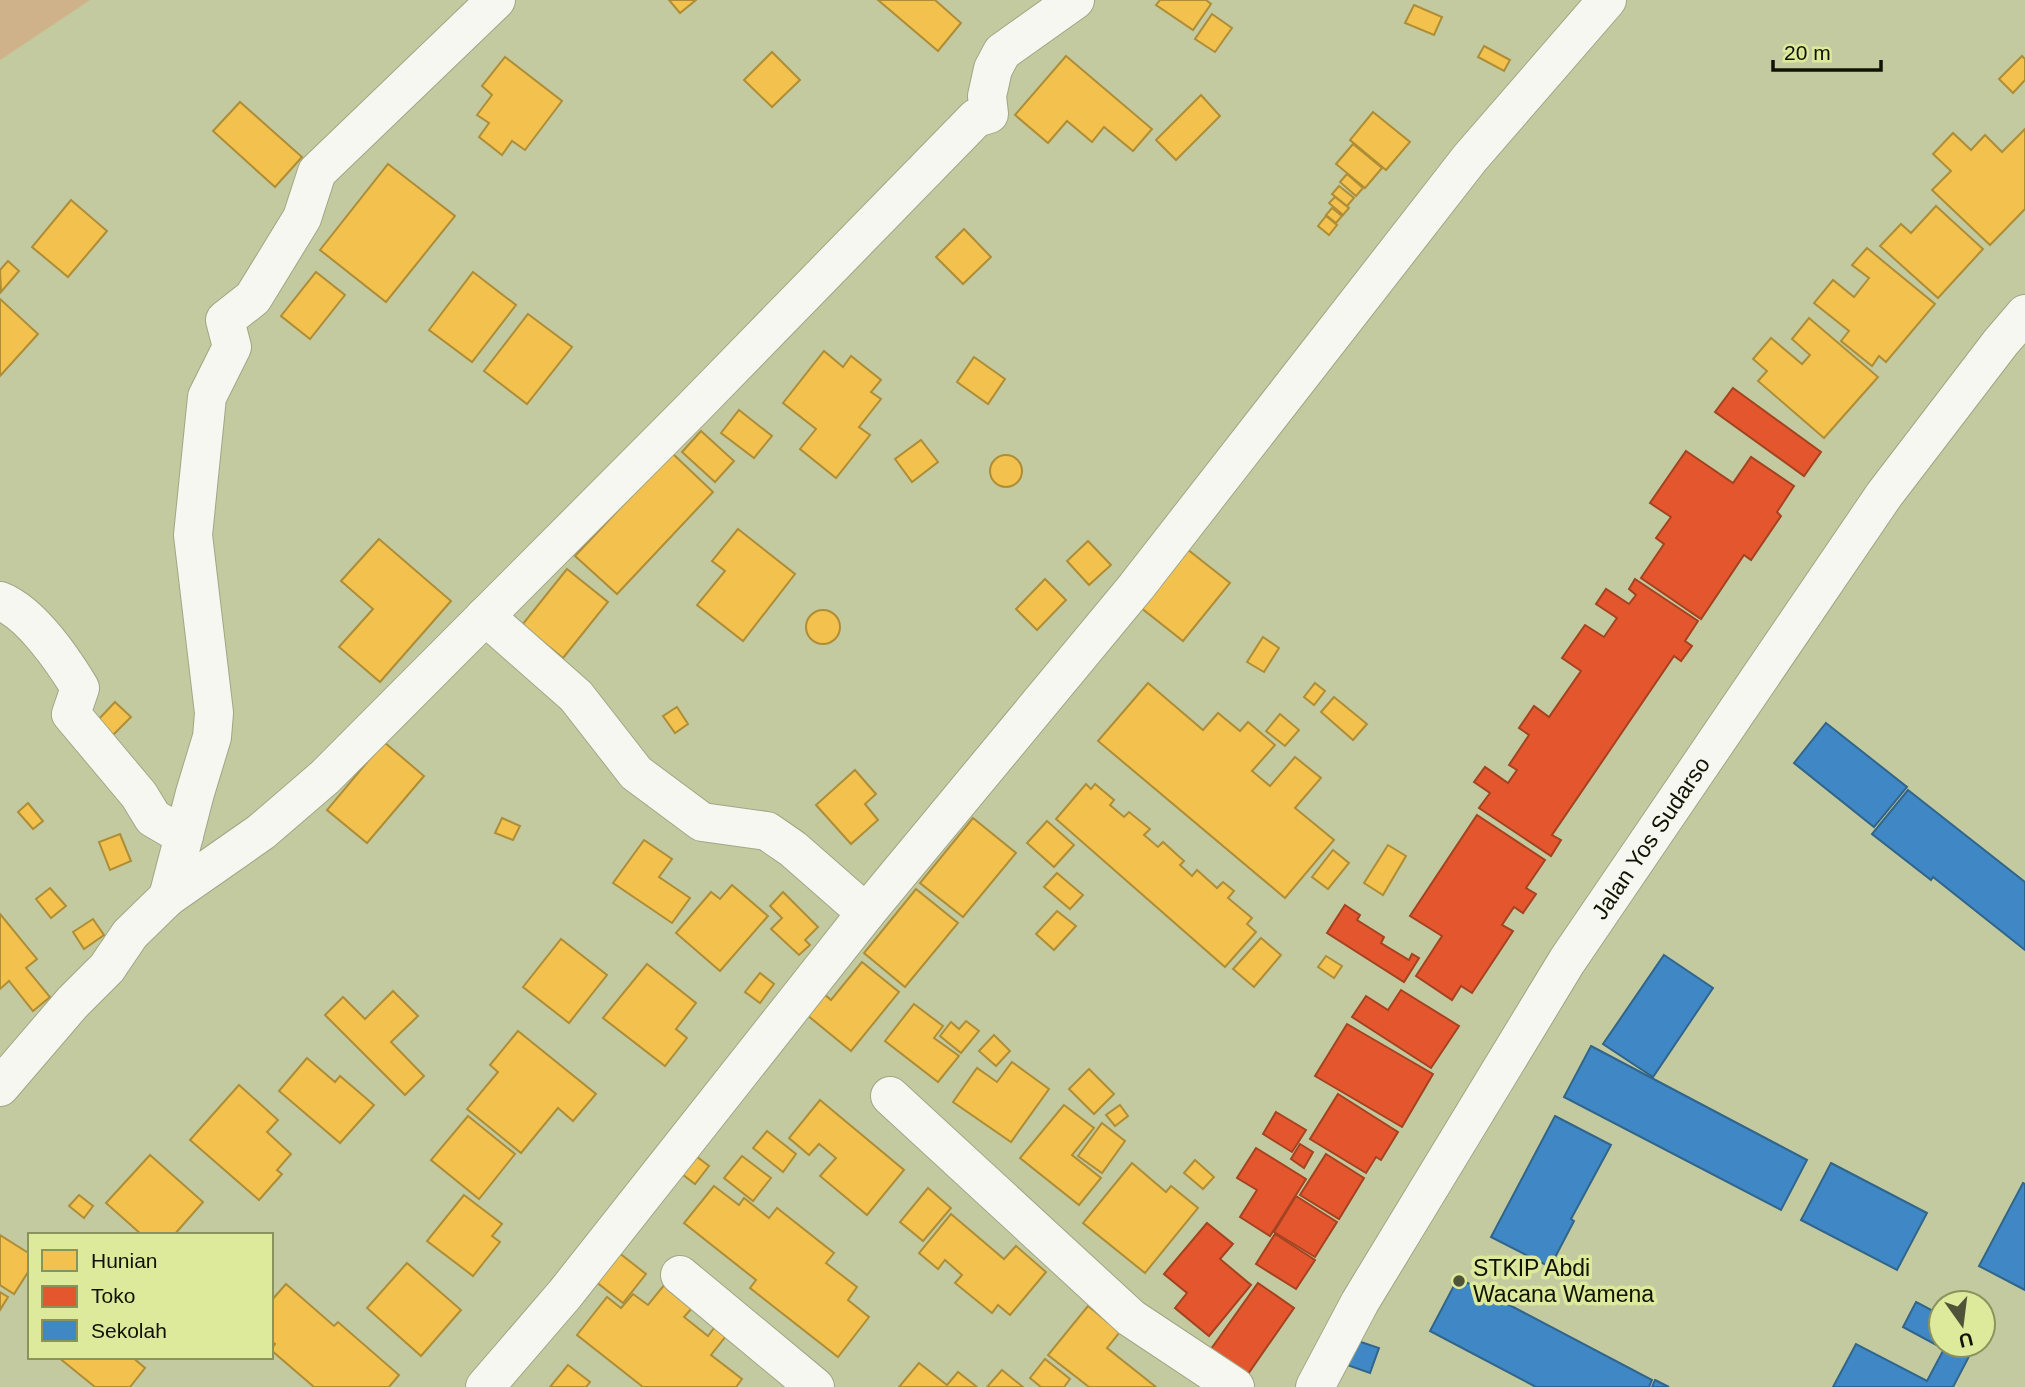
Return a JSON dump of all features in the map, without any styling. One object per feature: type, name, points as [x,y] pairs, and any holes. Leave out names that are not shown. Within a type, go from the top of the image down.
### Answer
[{"type":"street","points":[[168,897],[212,737],[214,713],[193,535],[207,397],[232,347],[225,320],[253,298],[302,218],[317,172],[496,0]]},
{"type":"street","points":[[0,1087],[72,1003],[107,968],[130,934],[168,897],[261,832],[325,777],[683,418],[976,118],[989,114],[987,96],[993,69],[1002,52],[1075,0]]},
{"type":"street","points":[[485,1387],[565,1294],[866,914],[1136,587],[1470,158],[1606,0]]},
{"type":"street","name":"Jalan Yos Sudarso","points":[[1315,1387],[1360,1302],[1567,961],[1884,495],[2025,314]]},
{"type":"street","points":[[0,601],[11,605],[58,652],[80,688],[71,714],[139,795],[153,818],[184,836]]},
{"type":"street","points":[[485,616],[576,696],[636,773],[702,822],[766,831],[793,849],[866,914]]},
{"type":"street","points":[[890,1096],[1131,1318],[1236,1387]]},
{"type":"street","points":[[680,1275],[815,1387]]},
{"type":"shaded area","points":[[0,0],[90,0],[0,60]]},
{"type":"building: Hunian","points":[[669,0],[696,0],[680,13]]},
{"type":"building: Hunian","points":[[878,0],[935,0],[961,23],[938,51]]},
{"type":"building: Hunian","points":[[1160,0],[1206,0],[1211,4],[1193,30],[1156,5]]},
{"type":"building: Hunian","points":[[1414,5],[1442,17],[1434,35],[1405,23]]},
{"type":"building: Hunian","points":[[1212,14],[1232,28],[1215,52],[1195,39]]},
{"type":"building: Hunian","points":[[1484,46],[1510,60],[1504,71],[1478,57]]},
{"type":"building: Hunian","points":[[772,52],[800,80],[772,107],[744,80]]},
{"type":"building: Hunian","points":[[1066,56],[1152,129],[1133,151],[1104,127],[1092,142],[1067,121],[1048,143],[1015,115]]},
{"type":"building: Hunian","points":[[2022,56],[2025,59],[2025,80],[2013,93],[1999,79]]},
{"type":"building: Hunian","points":[[505,57],[562,101],[525,150],[512,141],[502,155],[479,137],[489,123],[477,115],[492,95],[482,86]]},
{"type":"building: Hunian","points":[[1201,95],[1220,116],[1176,160],[1156,140]]},
{"type":"building: Hunian","points":[[240,102],[302,157],[275,187],[213,131]]},
{"type":"building: Hunian","points":[[1373,112],[1410,142],[1386,170],[1350,140]]},
{"type":"building: Hunian","points":[[2025,129],[2025,209],[1990,245],[1932,190],[1951,171],[1933,154],[1953,133],[1971,150],[1985,135],[2002,152]]},
{"type":"building: Hunian","points":[[1353,144],[1382,168],[1365,188],[1336,164]]},
{"type":"building: Hunian","points":[[388,164],[455,216],[386,302],[320,250]]},
{"type":"building: Hunian","points":[[1347,174],[1363,188],[1356,196],[1340,182]]},
{"type":"building: Hunian","points":[[1339,186],[1354,198],[1347,206],[1332,194]]},
{"type":"building: Hunian","points":[[1335,197],[1349,208],[1343,215],[1329,203]]},
{"type":"building: Hunian","points":[[71,200],[107,231],[68,277],[32,247]]},
{"type":"building: Hunian","points":[[1936,206],[1983,249],[1938,298],[1880,246],[1901,224],[1911,233]]},
{"type":"building: Hunian","points":[[1332,208],[1342,216],[1336,223],[1326,215]]},
{"type":"building: Hunian","points":[[1326,216],[1337,225],[1329,235],[1318,226]]},
{"type":"building: Hunian","points":[[964,229],[991,257],[963,284],[936,257]]},
{"type":"building: Hunian","points":[[1867,248],[1935,304],[1886,362],[1879,356],[1872,366],[1841,341],[1849,331],[1814,303],[1833,280],[1854,297],[1869,278],[1852,265]]},
{"type":"building: Hunian","points":[[8,261],[19,271],[1,292],[0,270]]},
{"type":"building: Hunian","points":[[316,272],[345,295],[310,339],[281,316]]},
{"type":"building: Hunian","points":[[473,272],[516,305],[472,362],[429,330]]},
{"type":"building: Hunian","points":[[0,299],[38,334],[0,376]]},
{"type":"building: Hunian","points":[[528,314],[572,347],[527,404],[484,371]]},
{"type":"building: Hunian","points":[[1809,318],[1878,377],[1824,438],[1758,381],[1767,371],[1753,359],[1771,338],[1802,364],[1810,355],[1792,339]]},
{"type":"building: Hunian","points":[[824,351],[843,367],[851,356],[881,380],[871,392],[881,399],[859,427],[870,435],[836,478],[800,449],[816,429],[783,403]]},
{"type":"building: Hunian","points":[[974,357],[1005,379],[988,404],[957,382]]},
{"type":"building: Hunian","points":[[739,410],[772,436],[754,458],[721,433]]},
{"type":"building: Hunian","points":[[701,431],[734,461],[715,482],[682,452]]},
{"type":"building: Hunian","points":[[921,440],[938,462],[912,482],[895,459]]},
{"type":"building: Hunian","points":[[672,453],[713,492],[617,594],[575,556]]},
{"type":"building: Hunian","points":[[1006,455],[1017,460],[1022,471],[1017,482],[1006,487],[995,482],[990,471],[995,460]]},
{"type":"building: Hunian","points":[[738,529],[795,574],[743,641],[697,605],[725,571],[712,561]]},
{"type":"building: Hunian","points":[[379,539],[451,601],[380,682],[339,647],[373,609],[341,581]]},
{"type":"building: Hunian","points":[[1088,541],[1111,565],[1089,585],[1067,561]]},
{"type":"building: Hunian","points":[[1187,549],[1230,583],[1183,641],[1140,607]]},
{"type":"building: Hunian","points":[[567,569],[608,602],[563,658],[522,625]]},
{"type":"building: Hunian","points":[[1045,579],[1066,600],[1037,630],[1016,609]]},
{"type":"building: Hunian","points":[[823,610],[835,615],[840,627],[835,639],[823,644],[811,639],[806,627],[811,615]]},
{"type":"building: Hunian","points":[[1263,637],[1279,648],[1264,672],[1247,662]]},
{"type":"building: Hunian","points":[[1148,683],[1203,730],[1218,713],[1240,731],[1248,722],[1275,745],[1252,771],[1270,786],[1295,757],[1321,778],[1295,808],[1334,840],[1285,898],[1098,741]]},
{"type":"building: Hunian","points":[[1315,683],[1325,691],[1314,705],[1304,697]]},
{"type":"building: Hunian","points":[[1334,697],[1367,724],[1353,740],[1321,712]]},
{"type":"building: Hunian","points":[[115,702],[131,717],[112,736],[97,721]]},
{"type":"building: Hunian","points":[[677,707],[688,724],[675,733],[663,716]]},
{"type":"building: Hunian","points":[[1280,714],[1299,730],[1285,746],[1266,731]]},
{"type":"building: Hunian","points":[[384,742],[424,776],[367,843],[327,810]]},
{"type":"building: Hunian","points":[[855,770],[876,794],[865,804],[878,820],[851,844],[816,805]]},
{"type":"building: Hunian","points":[[1086,784],[1091,789],[1095,784],[1114,800],[1110,805],[1124,817],[1129,812],[1150,829],[1144,835],[1158,847],[1163,842],[1184,861],[1180,865],[1192,876],[1197,870],[1217,888],[1223,882],[1234,891],[1228,898],[1252,918],[1247,924],[1256,932],[1225,967],[1056,819]]},
{"type":"building: Hunian","points":[[28,803],[43,821],[33,829],[18,812]]},
{"type":"building: Hunian","points":[[502,818],[520,826],[513,840],[495,833]]},
{"type":"building: Hunian","points":[[973,818],[1016,853],[963,917],[920,883]]},
{"type":"building: Hunian","points":[[1047,821],[1074,845],[1054,867],[1027,843]]},
{"type":"building: Hunian","points":[[120,834],[131,861],[110,870],[99,842]]},
{"type":"building: Hunian","points":[[644,840],[672,859],[659,877],[690,898],[672,923],[613,883]]},
{"type":"building: Hunian","points":[[1388,845],[1406,856],[1383,895],[1364,883]]},
{"type":"building: Hunian","points":[[1333,850],[1349,863],[1328,889],[1312,877]]},
{"type":"building: Hunian","points":[[1057,873],[1083,895],[1070,909],[1044,887]]},
{"type":"building: Hunian","points":[[732,885],[768,916],[720,971],[676,933],[711,892],[720,899]]},
{"type":"building: Hunian","points":[[50,888],[66,906],[51,918],[36,899]]},
{"type":"building: Hunian","points":[[916,889],[958,923],[905,987],[864,953]]},
{"type":"building: Hunian","points":[[783,892],[818,927],[805,940],[810,945],[799,955],[771,929],[782,918],[770,906]]},
{"type":"building: Hunian","points":[[1057,911],[1076,926],[1054,950],[1036,934]]},
{"type":"building: Hunian","points":[[0,914],[37,959],[26,968],[50,997],[33,1011],[9,981],[0,989]]},
{"type":"building: Hunian","points":[[93,919],[104,935],[84,949],[73,932]]},
{"type":"building: Hunian","points":[[1261,938],[1281,955],[1254,987],[1233,969]]},
{"type":"building: Hunian","points":[[561,939],[607,975],[569,1023],[523,987]]},
{"type":"building: Hunian","points":[[1326,956],[1342,966],[1334,978],[1318,967]]},
{"type":"building: Hunian","points":[[862,962],[899,992],[851,1051],[807,1015],[824,994],[831,1000]]},
{"type":"building: Hunian","points":[[647,964],[696,1003],[676,1029],[687,1038],[665,1066],[603,1018]]},
{"type":"building: Hunian","points":[[760,973],[774,984],[760,1003],[745,992]]},
{"type":"building: Hunian","points":[[393,991],[418,1016],[391,1042],[424,1076],[405,1095],[325,1015],[343,997],[365,1019]]},
{"type":"building: Hunian","points":[[914,1004],[943,1026],[934,1038],[959,1056],[938,1082],[885,1041]]},
{"type":"building: Hunian","points":[[966,1021],[979,1031],[961,1053],[940,1036],[951,1022],[959,1029]]},
{"type":"building: Hunian","points":[[518,1031],[596,1094],[573,1121],[558,1108],[521,1153],[467,1109],[498,1072],[490,1065]]},
{"type":"building: Hunian","points":[[994,1035],[1010,1051],[996,1066],[979,1051]]},
{"type":"building: Hunian","points":[[307,1058],[335,1082],[340,1076],[374,1105],[340,1143],[279,1091]]},
{"type":"building: Hunian","points":[[1012,1062],[1049,1089],[1011,1142],[953,1102],[977,1068],[997,1082]]},
{"type":"building: Hunian","points":[[1089,1069],[1114,1094],[1094,1114],[1069,1089]]},
{"type":"building: Hunian","points":[[239,1085],[278,1120],[267,1132],[291,1154],[277,1170],[282,1174],[259,1200],[190,1140]]},
{"type":"building: Hunian","points":[[820,1100],[904,1170],[867,1215],[820,1176],[836,1158],[819,1144],[809,1155],[789,1138]]},
{"type":"building: Hunian","points":[[1064,1105],[1094,1128],[1072,1155],[1101,1178],[1079,1205],[1020,1158]]},
{"type":"building: Hunian","points":[[1120,1105],[1128,1116],[1115,1126],[1106,1115]]},
{"type":"building: Hunian","points":[[468,1116],[515,1154],[479,1199],[431,1160]]},
{"type":"building: Hunian","points":[[1102,1123],[1125,1141],[1102,1173],[1078,1156]]},
{"type":"building: Hunian","points":[[767,1131],[796,1154],[783,1172],[753,1148]]},
{"type":"building: Hunian","points":[[692,1153],[709,1166],[695,1184],[678,1171]]},
{"type":"building: Hunian","points":[[150,1155],[203,1202],[176,1233],[140,1233],[106,1203]]},
{"type":"building: Hunian","points":[[742,1156],[771,1178],[753,1201],[724,1178]]},
{"type":"building: Hunian","points":[[1195,1160],[1214,1177],[1203,1189],[1184,1173]]},
{"type":"building: Hunian","points":[[1132,1163],[1166,1192],[1171,1186],[1198,1208],[1145,1273],[1083,1223]]},
{"type":"building: Hunian","points":[[714,1186],[739,1205],[744,1198],[769,1218],[777,1208],[834,1253],[826,1263],[857,1287],[848,1300],[869,1317],[838,1357],[750,1288],[756,1280],[684,1223]]},
{"type":"building: Hunian","points":[[928,1188],[951,1208],[923,1241],[900,1222]]},
{"type":"building: Hunian","points":[[79,1195],[93,1206],[84,1218],[69,1206]]},
{"type":"building: Hunian","points":[[464,1195],[502,1224],[492,1236],[500,1242],[473,1276],[427,1241]]},
{"type":"building: Hunian","points":[[951,1214],[1004,1259],[1016,1246],[1046,1272],[1010,1315],[998,1305],[992,1313],[955,1283],[962,1275],[945,1260],[938,1269],[919,1253]]},
{"type":"building: Hunian","points":[[0,1235],[28,1253],[28,1272],[14,1294],[0,1285]]},
{"type":"building: Hunian","points":[[618,1252],[646,1274],[623,1303],[595,1281]]},
{"type":"building: Hunian","points":[[407,1263],[461,1310],[421,1356],[367,1308]]},
{"type":"building: Hunian","points":[[286,1284],[334,1326],[338,1322],[399,1375],[389,1387],[314,1387],[273,1352],[273,1299]]},
{"type":"building: Hunian","points":[[665,1284],[693,1307],[684,1317],[708,1336],[714,1328],[726,1336],[711,1355],[742,1379],[736,1387],[643,1387],[577,1335],[607,1297],[621,1308],[633,1294],[648,1305]]},
{"type":"building: Hunian","points":[[0,1292],[8,1297],[0,1310]]},
{"type":"building: Hunian","points":[[1088,1306],[1120,1332],[1107,1348],[1156,1387],[1089,1387],[1048,1355]]},
{"type":"building: Hunian","points":[[60,1359],[134,1359],[145,1368],[130,1387],[95,1387]]},
{"type":"building: Hunian","points":[[1045,1359],[1070,1379],[1064,1387],[1041,1387],[1030,1378]]},
{"type":"building: Hunian","points":[[919,1363],[947,1385],[958,1372],[977,1387],[899,1387]]},
{"type":"building: Hunian","points":[[568,1365],[590,1382],[586,1387],[550,1387]]},
{"type":"building: Hunian","points":[[1002,1370],[1023,1387],[987,1387]]},
{"type":"building: Toko","points":[[1733,388],[1821,452],[1804,476],[1715,412]]},
{"type":"building: Toko","points":[[1686,451],[1733,483],[1751,457],[1794,486],[1777,512],[1781,516],[1751,560],[1744,555],[1701,619],[1641,578],[1664,544],[1656,538],[1671,517],[1650,503]]},
{"type":"building: Toko","points":[[1635,579],[1698,621],[1685,641],[1692,646],[1681,661],[1674,656],[1552,835],[1561,840],[1551,856],[1479,808],[1490,793],[1474,782],[1485,767],[1508,783],[1517,770],[1509,765],[1529,735],[1519,728],[1534,706],[1549,717],[1581,671],[1562,658],[1585,625],[1604,637],[1617,618],[1596,604],[1606,589],[1629,604],[1636,595],[1629,589]]},
{"type":"building: Toko","points":[[1477,815],[1545,860],[1526,888],[1536,894],[1523,913],[1514,907],[1502,925],[1513,931],[1472,993],[1461,986],[1452,1000],[1416,976],[1442,936],[1410,916]]},
{"type":"building: Toko","points":[[1345,905],[1360,915],[1357,920],[1384,937],[1381,943],[1409,960],[1412,954],[1419,958],[1404,982],[1327,933]]},
{"type":"building: Toko","points":[[1401,990],[1459,1026],[1431,1068],[1352,1017],[1366,996],[1388,1010]]},
{"type":"building: Toko","points":[[1347,1024],[1433,1074],[1402,1127],[1315,1076]]},
{"type":"building: Toko","points":[[1338,1094],[1398,1132],[1381,1160],[1376,1157],[1366,1173],[1310,1139]]},
{"type":"building: Toko","points":[[1276,1112],[1306,1130],[1292,1152],[1263,1134]]},
{"type":"building: Toko","points":[[1300,1144],[1313,1152],[1304,1168],[1291,1159]]},
{"type":"building: Toko","points":[[1256,1148],[1306,1179],[1270,1236],[1240,1217],[1257,1190],[1237,1178]]},
{"type":"building: Toko","points":[[1326,1154],[1364,1178],[1339,1219],[1300,1195]]},
{"type":"building: Toko","points":[[1296,1196],[1337,1222],[1315,1257],[1274,1232]]},
{"type":"building: Toko","points":[[1207,1223],[1233,1244],[1220,1259],[1251,1285],[1209,1336],[1175,1308],[1187,1293],[1164,1274]]},
{"type":"building: Toko","points":[[1275,1234],[1315,1260],[1296,1289],[1256,1264]]},
{"type":"building: Toko","points":[[1258,1283],[1294,1308],[1248,1374],[1211,1349]]},
{"type":"building: Sekolah","points":[[1826,723],[1907,787],[1874,827],[1794,763]]},
{"type":"building: Sekolah","points":[[1908,790],[2025,882],[2025,950],[1933,877],[1931,880],[1872,834]]},
{"type":"building: Sekolah","points":[[1664,955],[1713,988],[1653,1077],[1603,1044]]},
{"type":"building: Sekolah","points":[[1591,1046],[1807,1160],[1781,1210],[1564,1097]]},
{"type":"building: Sekolah","points":[[1555,1116],[1611,1145],[1571,1219],[1574,1221],[1550,1267],[1491,1237]]},
{"type":"building: Sekolah","points":[[1831,1163],[1927,1213],[1897,1270],[1801,1220]]},
{"type":"building: Sekolah","points":[[2023,1183],[2025,1184],[2025,1290],[1979,1266]]},
{"type":"building: Sekolah","points":[[1458,1278],[1652,1380],[1649,1387],[1536,1387],[1430,1331]]},
{"type":"building: Sekolah","points":[[1916,1302],[1927,1308],[1927,1340],[1903,1327]]},
{"type":"building: Sekolah","points":[[1355,1340],[1379,1348],[1370,1373],[1347,1365]]},
{"type":"building: Sekolah","points":[[1856,1344],[1927,1381],[1939,1359],[1968,1359],[1953,1387],[1833,1387]]},
{"type":"building: Sekolah","points":[[1655,1380],[1669,1387],[1652,1387]]},
{"type":"place","name":"STKIP Abdi Wacana Wamena","points":[[1459,1281]]}]
